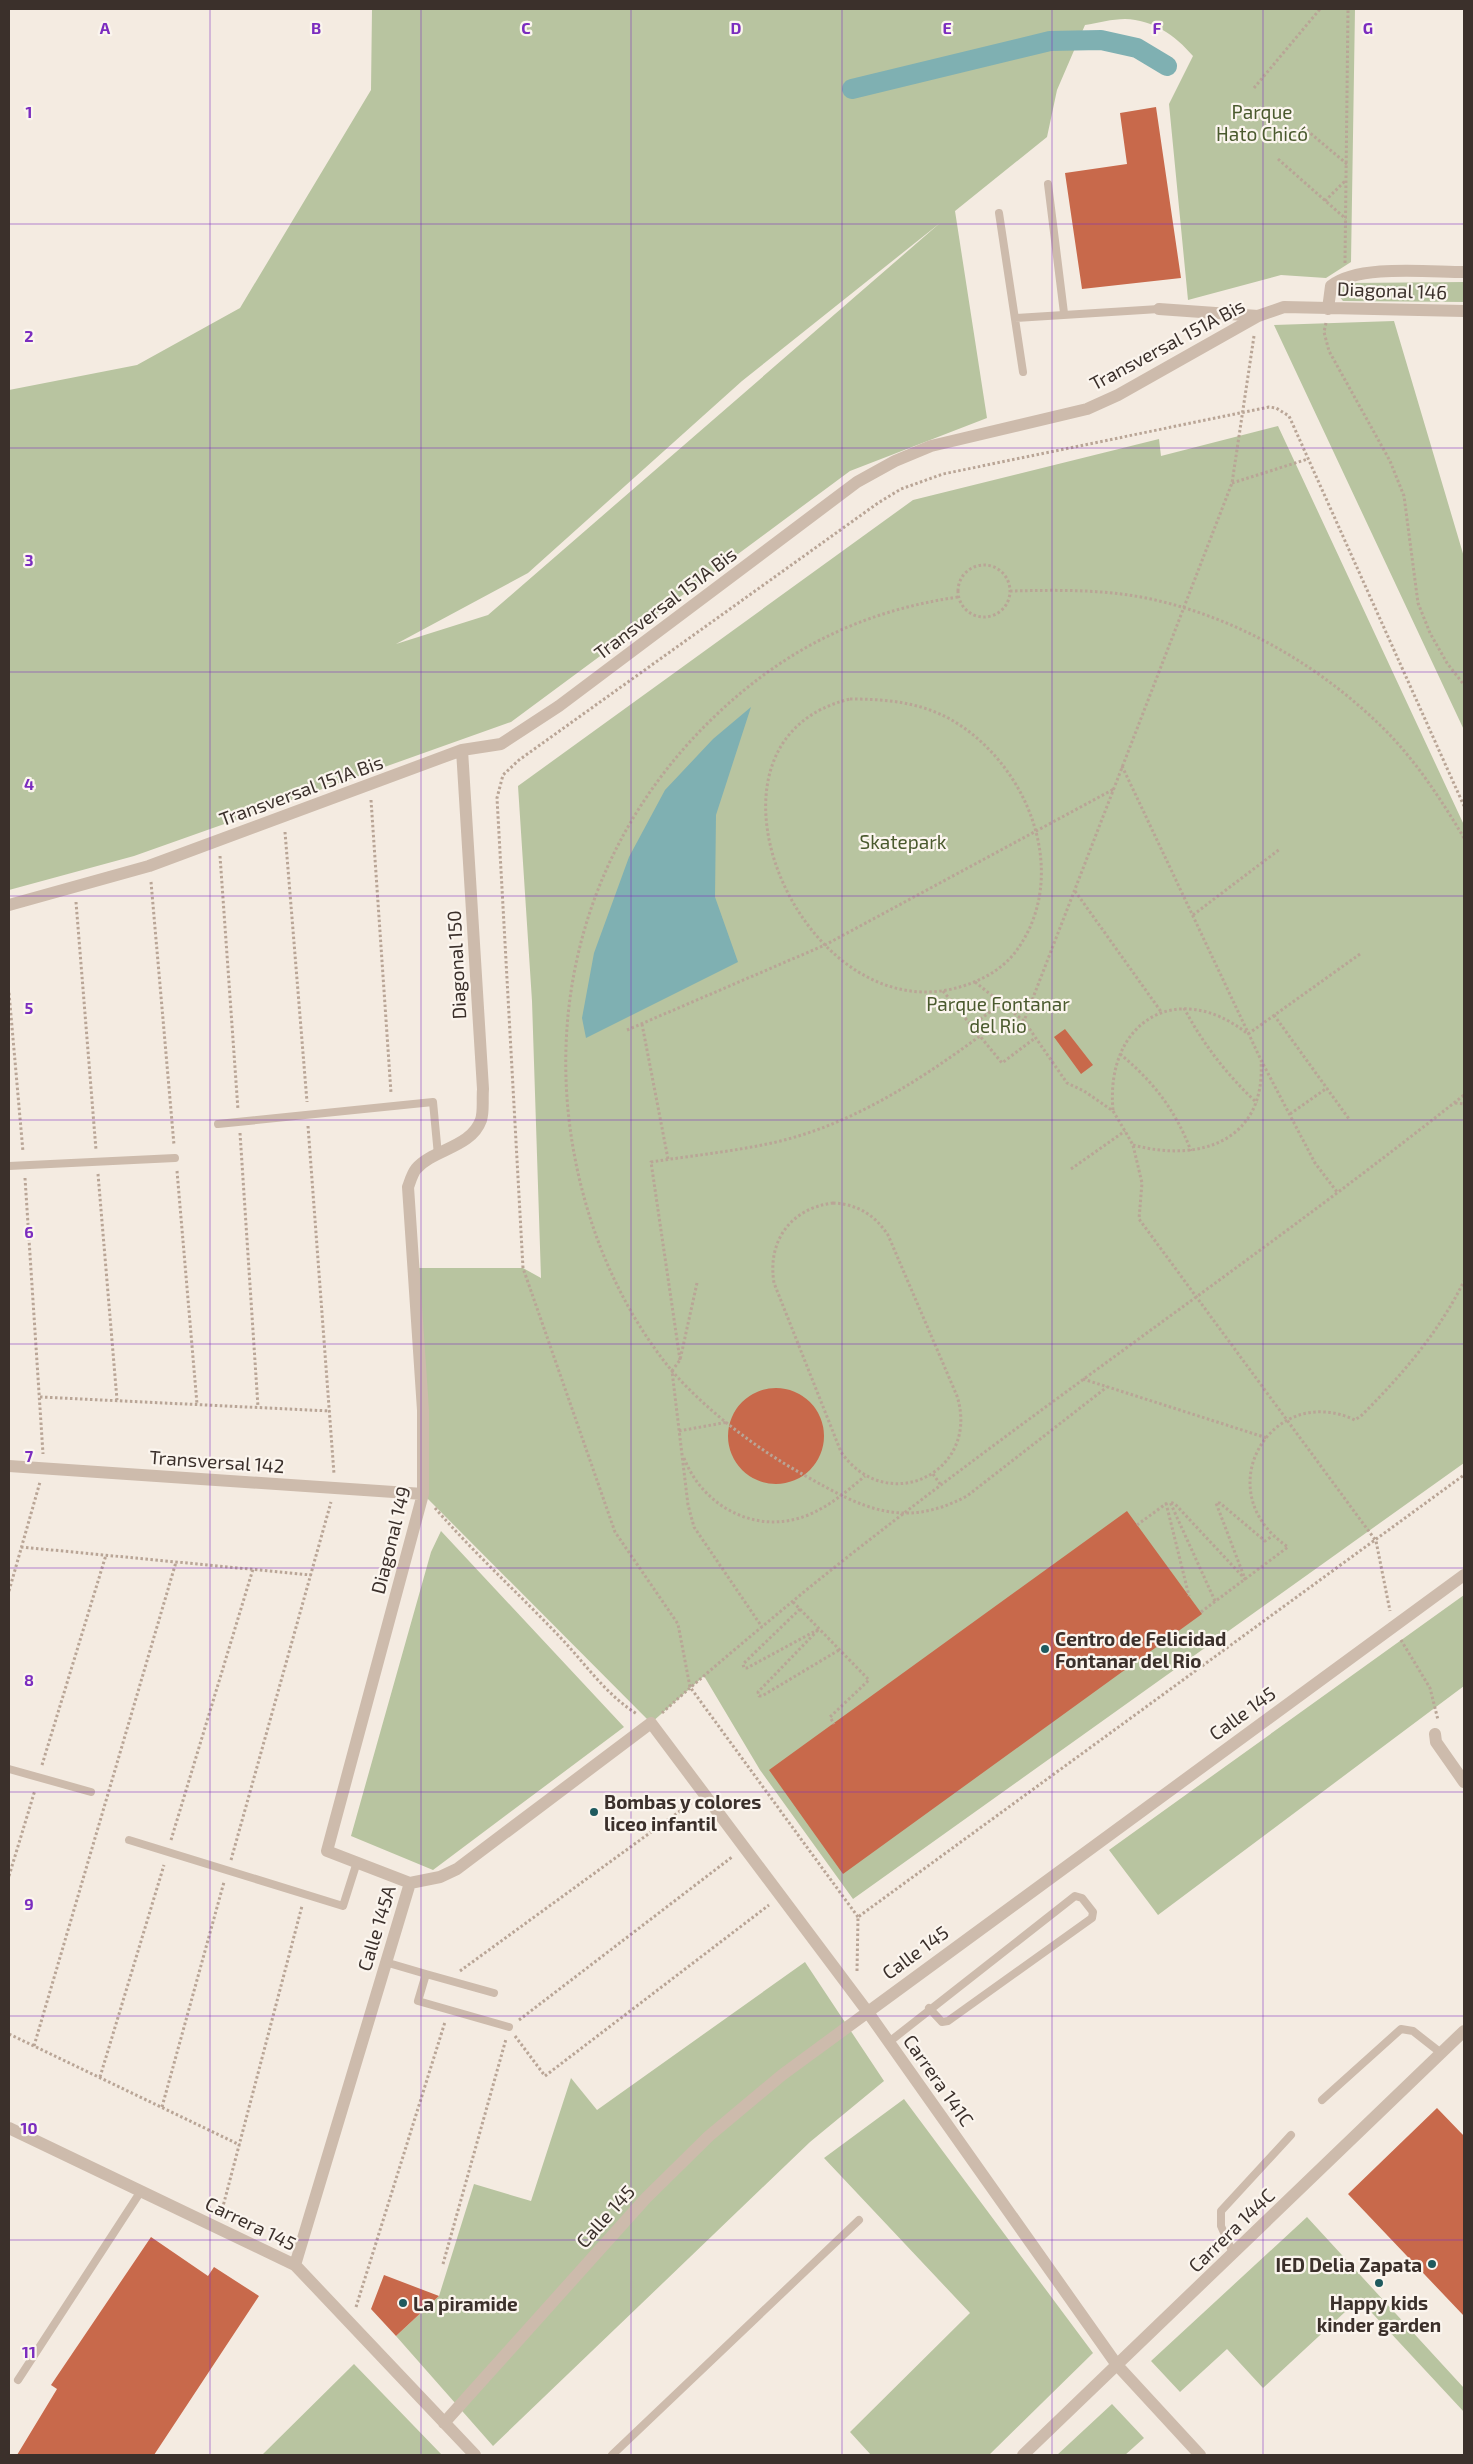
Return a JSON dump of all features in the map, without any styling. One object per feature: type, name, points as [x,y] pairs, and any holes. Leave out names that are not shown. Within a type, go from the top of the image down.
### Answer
[{"type":"street","name":"Diagonal 146","points":[[1464,272],[1371,272],[1346,277],[1331,286],[1328,308],[1464,311]]},
{"type":"street","name":"Transversal 151A Bis","points":[[9,905],[149,866],[462,750],[501,744],[559,706],[857,482],[895,461],[931,446],[1087,408],[1118,395],[1258,316],[1284,307],[1328,308]]},
{"type":"street","points":[[1158,309],[1258,316]]},
{"type":"street","name":"Diagonal 150","points":[[438,1155],[463,1142],[477,1129],[482,1119],[483,1089],[462,750]]},
{"type":"street","name":"Diagonal 149","points":[[357,1862],[327,1851],[424,1494],[423,1410],[408,1188],[414,1170],[438,1155]]},
{"type":"street","name":"Transversal 142","points":[[9,1466],[424,1494]]},
{"type":"street","name":"Calle 145","points":[[444,2423],[646,2198],[709,2136],[782,2075],[867,2010],[1464,1574]]},
{"type":"street","name":"Carrera 141C","points":[[651,1723],[867,2010],[1117,2365],[1200,2455]]},
{"type":"street","name":"Calle 145A","points":[[295,2265],[410,1883],[440,1877],[457,1869],[651,1723]]},
{"type":"street","points":[[1435,1734],[1436,1742],[1464,1782]]},
{"type":"street","points":[[357,1862],[410,1883]]},
{"type":"street","name":"Carrera 144C","points":[[1023,2455],[1464,2031]]},
{"type":"street","name":"Carrera 145","points":[[9,2128],[295,2265],[475,2455]]},
{"type":"lane","points":[[1048,184],[1064,313]]},
{"type":"lane","points":[[999,212],[1023,372]]},
{"type":"lane","points":[[1015,318],[1064,313],[1158,309]]},
{"type":"lane","points":[[218,1124],[433,1102],[438,1155]]},
{"type":"lane","points":[[9,1166],[175,1158]]},
{"type":"lane","points":[[9,1769],[91,1792]]},
{"type":"lane","points":[[129,1840],[343,1906],[357,1862]]},
{"type":"lane","points":[[889,2042],[929,2008],[1075,1896],[1082,1898],[1093,1912],[1092,1918],[948,2022],[942,2022],[929,2008]]},
{"type":"lane","points":[[385,1962],[494,1993]]},
{"type":"lane","points":[[426,1974],[418,2002],[509,2027]]},
{"type":"lane","points":[[1322,2100],[1401,2028],[1413,2031],[1441,2053]]},
{"type":"lane","points":[[1233,2253],[1221,2226],[1221,2211],[1291,2135]]},
{"type":"lane","points":[[18,2380],[141,2191]]},
{"type":"lane","points":[[612,2455],[859,2220]]},
{"type":"path","points":[[1254,88],[1320,9]]},
{"type":"path","points":[[1346,277],[1348,9]]},
{"type":"path","points":[[1303,127],[1347,164]]},
{"type":"path","points":[[1278,159],[1346,219]]},
{"type":"path","points":[[1325,201],[1347,180]]},
{"type":"path","points":[[1328,308],[1324,332],[1329,351],[1390,461],[1404,496],[1418,603],[1430,633],[1442,655],[1464,684]]},
{"type":"path","points":[[1024,1021],[1182,607],[1232,483],[1258,316]]},
{"type":"path","points":[[857,1998],[858,1917],[690,1687],[678,1624],[615,1532],[523,1268],[497,798],[503,776],[519,760],[901,489],[943,474],[1269,407],[1283,411],[1289,416],[1464,806]]},
{"type":"path","points":[[1232,483],[1308,459]]},
{"type":"path","points":[[981,564],[998,568],[1009,582],[1010,591],[1005,607],[991,616],[974,616],[961,605],[958,597],[957,588],[965,572],[981,564]]},
{"type":"path","points":[[1010,591],[1096,591],[1147,598],[1217,619],[1268,642],[1313,669],[1352,699],[1389,734],[1444,804],[1464,838]]},
{"type":"path","points":[[958,597],[912,604],[856,622],[802,649],[750,684],[699,731],[655,784],[617,845],[600,883],[578,953],[568,1005],[566,1085],[574,1155],[593,1227],[606,1262],[644,1332],[672,1371],[728,1422],[780,1460],[842,1496],[899,1515],[935,1510],[967,1496],[1107,1387]]},
{"type":"path","points":[[850,699],[885,699],[926,708],[950,719],[980,740],[999,760],[1013,779],[1036,831],[1040,854],[1041,880],[1033,919],[1016,952],[1002,966],[974,982],[944,991],[926,992],[896,988],[871,978],[825,945],[795,909],[783,887],[771,853],[766,815],[770,772],[782,742],[796,725],[814,712],[830,704],[850,699]]},
{"type":"path","points":[[1121,765],[1261,1060],[1315,1163],[1337,1192]]},
{"type":"path","points":[[370,784],[392,1106]]},
{"type":"path","points":[[627,1030],[825,945],[1114,789]]},
{"type":"path","points":[[162,2107],[335,1488],[308,1115],[283,816]]},
{"type":"path","points":[[1193,915],[1280,849]]},
{"type":"path","points":[[149,866],[197,1404]]},
{"type":"path","points":[[74,887],[118,1400]]},
{"type":"path","points":[[1074,891],[1162,1013]]},
{"type":"path","points":[[1248,1034],[1360,954]]},
{"type":"path","points":[[974,982],[1024,1021],[1066,1083],[1113,1111]]},
{"type":"path","points":[[944,991],[1002,1063],[1036,1038]]},
{"type":"path","points":[[9,993],[24,1165],[44,1468],[9,1591]]},
{"type":"path","points":[[972,1026],[1002,1004]]},
{"type":"path","points":[[1248,1034],[1232,1021],[1217,1014],[1184,1008],[1162,1013],[1140,1028],[1120,1054],[1114,1069],[1111,1089],[1113,1111],[1133,1144],[1142,1183],[1139,1219],[1376,1541],[1393,1627],[1430,1688],[1437,1716],[1435,1734]]},
{"type":"path","points":[[1184,1008],[1201,1038],[1221,1066],[1257,1103]]},
{"type":"path","points":[[1274,1015],[1349,1119]]},
{"type":"path","points":[[642,1024],[668,1159]]},
{"type":"path","points":[[680,1360],[650,1162],[768,1144],[836,1122],[902,1089],[940,1066],[980,1036]]},
{"type":"path","points":[[1120,1054],[1135,1066],[1158,1091],[1177,1119],[1191,1151]]},
{"type":"path","points":[[1133,1144],[1163,1151],[1191,1151],[1210,1147],[1223,1141],[1246,1122],[1257,1103],[1262,1076],[1261,1060]]},
{"type":"path","points":[[1290,1114],[1327,1088]]},
{"type":"path","points":[[424,1494],[458,1535],[561,1638],[594,1677],[626,1707],[651,1723],[690,1687],[899,1515],[1196,1294],[1337,1192],[1464,1095]]},
{"type":"path","points":[[1454,1102],[1464,1104]]},
{"type":"path","points":[[1071,1169],[1125,1131]]},
{"type":"path","points":[[822,1204],[844,1204],[855,1207],[874,1217],[883,1226],[888,1235],[957,1396],[962,1418],[960,1433],[951,1455],[933,1474],[920,1480],[892,1484],[865,1476],[841,1452],[774,1283],[772,1273],[775,1246],[786,1227],[804,1211],[822,1204]]},
{"type":"path","points":[[1201,1612],[1288,1547],[1272,1536],[1257,1517],[1250,1494],[1251,1470],[1259,1448],[1274,1429],[1295,1416],[1318,1411],[1342,1414],[1355,1420],[1362,1415],[1390,1388],[1418,1354],[1464,1281]]},
{"type":"path","points":[[697,1283],[680,1360],[672,1371],[688,1505],[694,1526],[762,1627]]},
{"type":"path","points":[[1082,1379],[1267,1438]]},
{"type":"path","points":[[40,1397],[330,1411]]},
{"type":"path","points":[[680,1431],[728,1422]]},
{"type":"path","points":[[682,1452],[690,1471],[701,1488],[715,1502],[732,1513],[751,1520],[771,1522],[791,1520],[808,1515],[842,1496],[865,1476]]},
{"type":"path","points":[[933,1474],[940,1484]]},
{"type":"path","points":[[858,1917],[1464,1475]]},
{"type":"path","points":[[1245,1579],[1216,1503],[1220,1502],[1265,1541],[1272,1536]]},
{"type":"path","points":[[1137,1525],[1168,1503],[1176,1504],[1245,1579]]},
{"type":"path","points":[[1168,1503],[1189,1596]]},
{"type":"path","points":[[1168,1503],[1215,1601]]},
{"type":"path","points":[[21,1547],[311,1574]]},
{"type":"path","points":[[9,1876],[106,1556]]},
{"type":"path","points":[[34,2046],[176,1562]]},
{"type":"path","points":[[100,2078],[253,1569]]},
{"type":"path","points":[[793,1602],[869,1680],[830,1717],[834,1724]]},
{"type":"path","points":[[800,1609],[744,1662],[744,1668],[819,1628]]},
{"type":"path","points":[[819,1628],[758,1692],[759,1696],[839,1650]]},
{"type":"path","points":[[448,1980],[704,1794]]},
{"type":"path","points":[[443,2264],[509,2027],[745,1848]]},
{"type":"path","points":[[218,2227],[305,1894]]},
{"type":"path","points":[[509,2027],[545,2076],[781,1896]]},
{"type":"path","points":[[350,2324],[448,2010]]},
{"type":"path","points":[[9,2034],[240,2145]]},
{"type":"green space","name":"Parque Hato Chicó","points":[[372,9],[1355,9],[1351,262],[1326,278],[1281,275],[1188,300],[1169,104],[1193,56],[1171,35],[1145,22],[1120,19],[1085,25],[1057,90],[1047,137],[955,211],[987,418],[850,471],[511,722],[134,856],[9,890],[9,390],[137,365],[240,308],[371,90]],"holes":[[[940,223],[488,615],[396,644],[528,573],[742,381]]]},
{"type":"green space","points":[[1464,282],[1464,302],[1343,301],[1338,295],[1339,288],[1349,283]]},
{"type":"green space","points":[[1394,321],[1464,557],[1464,730],[1274,325]]},
{"type":"green space","name":"Parque Fontanar del Rio","points":[[1278,426],[1464,825],[1464,1463],[853,1899],[760,1770],[704,1676],[651,1723],[423,1494],[413,1268],[523,1268],[541,1278],[532,1001],[518,786],[913,500],[1159,439],[1161,456]]},
{"type":"green space","points":[[441,1531],[624,1727],[433,1870],[351,1836],[431,1552]]},
{"type":"green space","points":[[1464,1595],[1464,1686],[1158,1915],[1109,1850]]},
{"type":"green space","points":[[805,1962],[884,2081],[810,2142],[493,2446],[396,2336],[439,2296],[474,2184],[531,2201],[571,2078],[597,2110]]},
{"type":"green space","points":[[904,2099],[1093,2353],[989,2455],[871,2455],[850,2432],[970,2313],[824,2158]]},
{"type":"green space","points":[[1307,2217],[1464,2388],[1464,2412],[1359,2299],[1263,2388],[1227,2349],[1180,2392],[1151,2361]]},
{"type":"green space","points":[[354,2364],[442,2455],[262,2455]]},
{"type":"green space","points":[[1112,2404],[1144,2438],[1125,2455],[1057,2455]]},
{"type":"water","points":[[751,707],[716,815],[715,897],[738,962],[586,1038],[582,1018],[594,953],[629,857],[665,790],[713,739]]},
{"type":"building","points":[[1156,107],[1181,278],[1082,289],[1065,173],[1127,164],[1120,113]]},
{"type":"building","points":[[1065,1029],[1093,1065],[1081,1074],[1054,1037]]},
{"type":"building","points":[[776,1388],[794,1392],[810,1402],[820,1418],[824,1436],[820,1454],[810,1470],[794,1480],[776,1484],[758,1480],[742,1470],[732,1454],[728,1436],[732,1418],[742,1402],[758,1392]]},
{"type":"building","name":"Centro de Felicidad Fontanar del Rio","points":[[1127,1511],[1202,1614],[843,1874],[769,1770]]},
{"type":"building","name":"IED Delia Zapata","points":[[1437,2108],[1464,2136],[1464,2316],[1348,2194]]},
{"type":"building","points":[[151,2237],[208,2276],[214,2267],[259,2296],[154,2455],[17,2455],[57,2389],[51,2385]]},
{"type":"building","name":"La piramide","points":[[384,2275],[439,2296],[396,2336],[371,2309]]},
{"type":"waterway","points":[[852,89],[1050,41],[1101,40],[1137,48],[1167,66]]},
{"type":"place","name":"Centro de Felicidad Fontanar del Rio","points":[[1045,1649]]},
{"type":"place","name":"Bombas y colores liceo infantil","points":[[594,1812]]},
{"type":"place","name":"IED Delia Zapata","points":[[1432,2264]]},
{"type":"place","name":"Happy kids kinder garden","points":[[1379,2283]]},
{"type":"place","name":"La piramide","points":[[403,2303]]},
{"type":"park label","name":"Skatepark","points":[[903,841]]}]
